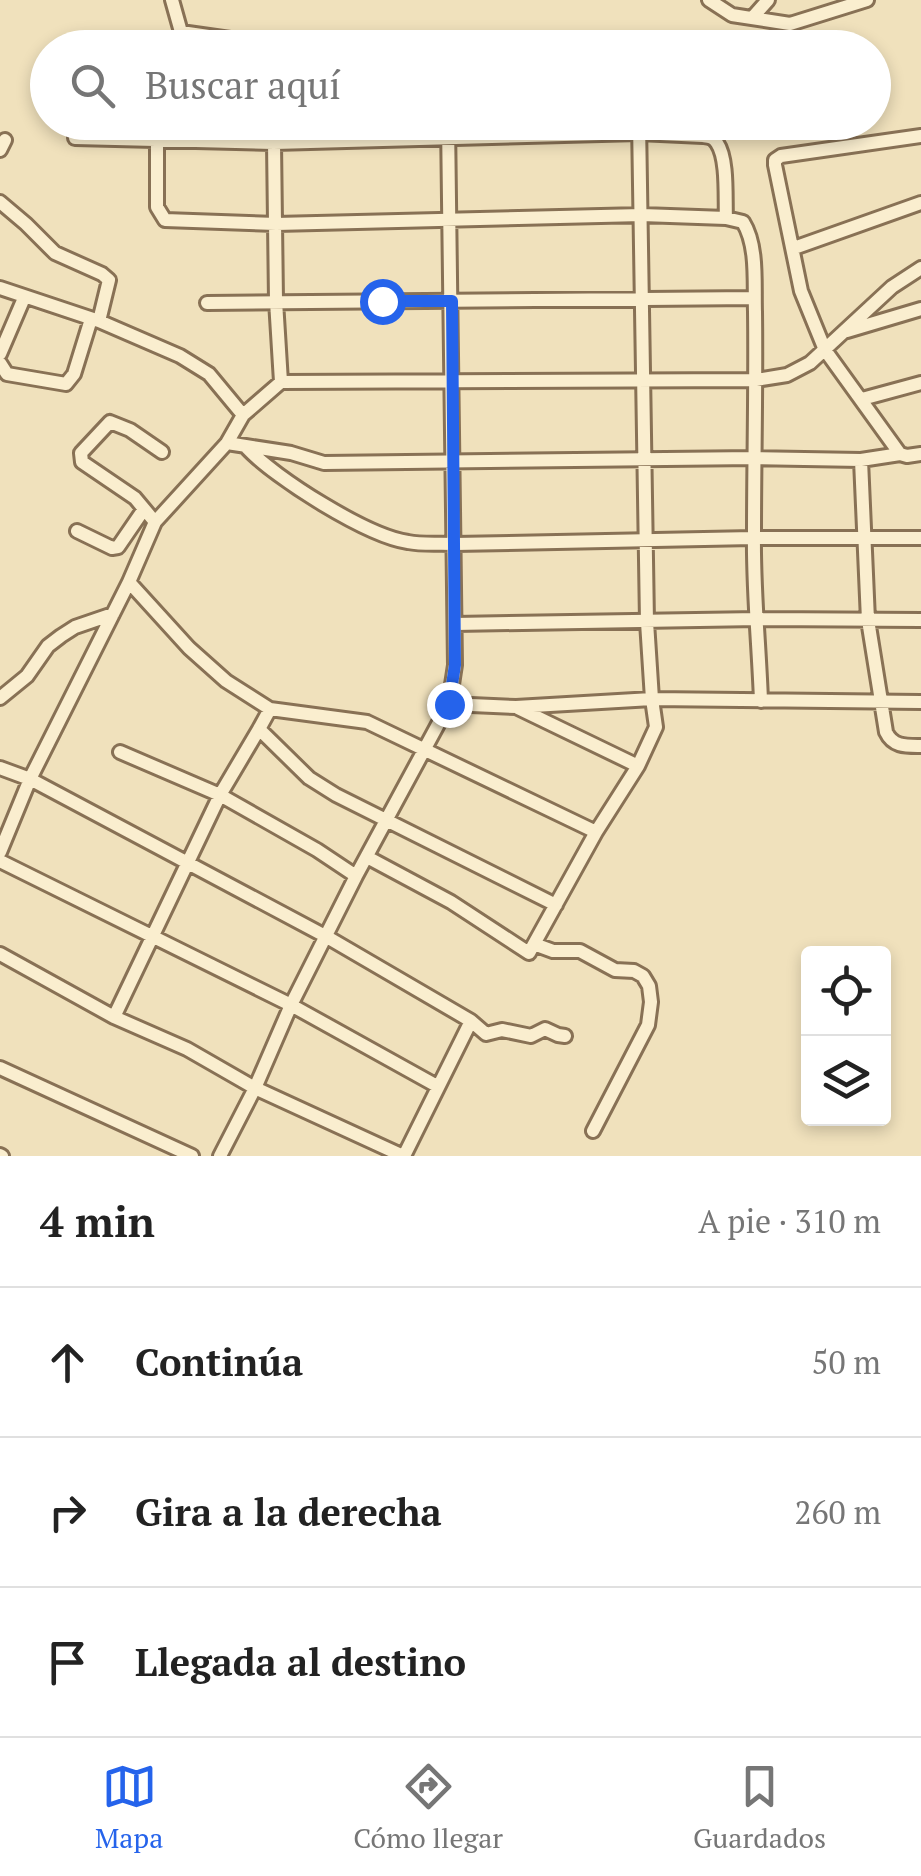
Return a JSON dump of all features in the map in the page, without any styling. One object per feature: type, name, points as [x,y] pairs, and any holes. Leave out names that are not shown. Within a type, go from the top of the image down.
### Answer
[{"type":"street","points":[[172,0],[181,30]]},
{"type":"street","points":[[709,0],[732,15],[790,24],[867,0]]},
{"type":"street","points":[[753,17],[768,0]]},
{"type":"street","points":[[900,454],[825,350],[801,291],[775,165],[777,158],[921,136]]},
{"type":"street","points":[[130,140],[448,140],[455,544],[455,665],[449,704],[356,876],[220,1156]]},
{"type":"street","points":[[274,140],[281,382]]},
{"type":"street","points":[[367,856],[452,902],[530,953],[596,832],[638,766],[656,727],[647,622],[639,140]]},
{"type":"street","points":[[714,140],[724,171],[726,218]]},
{"type":"street","points":[[157,141],[156,207],[165,220],[276,224],[642,215],[743,222],[752,250],[754,298],[754,538],[761,701]]},
{"type":"street","points":[[0,202],[55,252],[108,280],[74,374],[66,384],[8,374],[0,363]]},
{"type":"street","points":[[794,248],[921,202]]},
{"type":"street","points":[[0,852],[30,779],[156,522],[227,443],[244,415],[281,382],[756,380],[787,375],[810,363],[892,287],[921,268]]},
{"type":"street","points":[[0,288],[95,320],[198,365],[244,415]]},
{"type":"street","points":[[0,354],[24,298]]},
{"type":"street","points":[[208,303],[754,298]]},
{"type":"street","points":[[845,331],[921,309]]},
{"type":"street","points":[[862,399],[921,383]]},
{"type":"street","points":[[156,522],[135,498],[82,462],[81,453],[110,422],[130,430],[162,452]]},
{"type":"street","points":[[227,443],[291,453],[324,463],[861,460],[921,454]]},
{"type":"street","points":[[247,448],[261,463],[372,531],[408,542],[921,538]]},
{"type":"street","points":[[861,460],[868,620],[880,702],[888,738],[903,746],[921,746]]},
{"type":"street","points":[[76,531],[112,548],[118,547],[144,509]]},
{"type":"street","points":[[129,582],[226,681],[270,708],[367,722],[596,832]]},
{"type":"street","points":[[0,698],[27,676],[48,646],[61,636],[113,614]]},
{"type":"street","points":[[455,624],[921,620]]},
{"type":"street","points":[[449,704],[516,707],[652,699],[921,702]]},
{"type":"street","points":[[516,707],[638,766]]},
{"type":"street","points":[[114,1017],[220,795],[270,708]]},
{"type":"street","points":[[259,729],[308,778],[336,796],[556,905]]},
{"type":"street","points":[[120,752],[220,795],[356,876]]},
{"type":"street","points":[[0,770],[30,779],[327,937],[486,1034],[502,1030],[531,1036],[546,1029],[566,1036]]},
{"type":"street","points":[[0,861],[291,1005],[437,1086]]},
{"type":"street","points":[[534,944],[553,951],[580,952],[616,970],[634,970],[649,986],[648,1025],[593,1131]]},
{"type":"street","points":[[0,954],[255,1088],[404,1156],[471,1022]]},
{"type":"street","points":[[0,1068],[192,1156]]},
{"type":"route","points":[[382,301],[452,301],[455,665],[449,704]]}]
